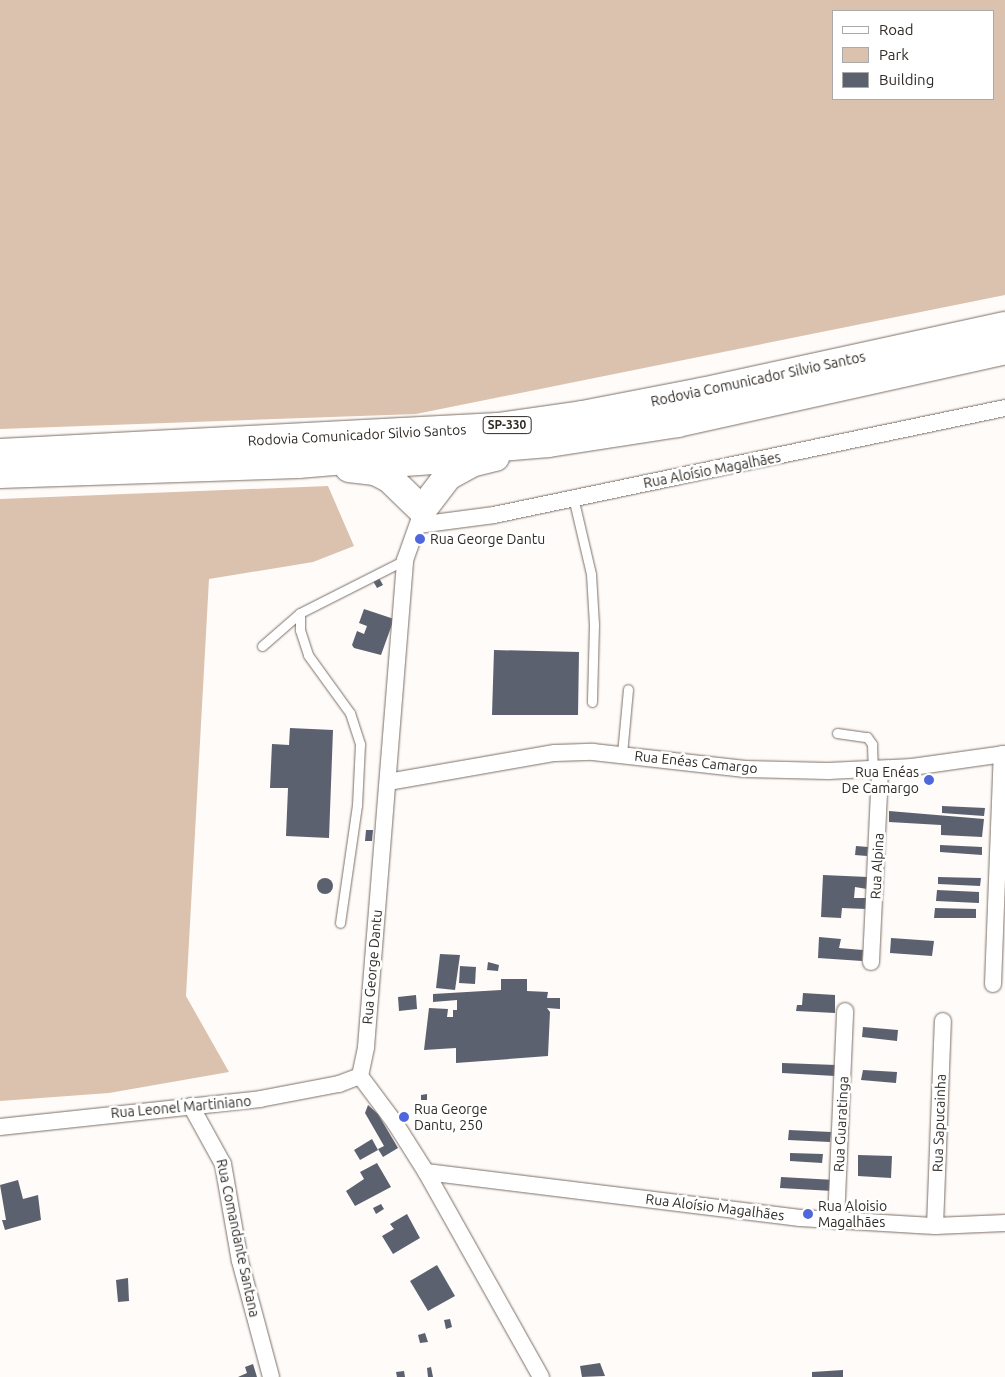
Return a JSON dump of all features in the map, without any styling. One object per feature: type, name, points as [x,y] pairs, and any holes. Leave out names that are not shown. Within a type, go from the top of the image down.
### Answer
[{"type":"highway","name":"Rodovia Comunicador Silvio Santos","points":[[0,453],[498,426],[582,415],[702,392],[1005,326]]},
{"type":"highway","name":"Rodovia Comunicador Silvio Santos","points":[[0,474],[298,464],[548,443],[677,423],[1005,350]]},
{"type":"highway","points":[[298,464],[375,471],[397,484],[420,518],[448,476],[471,463],[548,443]]},
{"type":"street","name":"Rua Aloísio Magalhães","points":[[420,518],[458,522],[1005,408]]},
{"type":"street","name":"Rua George Dantu","points":[[360,1076],[366,1047],[405,560],[420,518]]},
{"type":"street","name":"Rua Enéas Camargo","points":[[388,782],[516,757],[555,753],[622,754],[745,768],[877,770],[1004,754]]},
{"type":"street","points":[[993,984],[1004,754]]},
{"type":"street","name":"Rua Alpina","points":[[871,962],[877,770]]},
{"type":"street","name":"Rua Guaratinga","points":[[836,1221],[845,1011]]},
{"type":"street","name":"Rua Sapucainha","points":[[935,1226],[943,1021]]},
{"type":"street","points":[[360,1076],[387,1110],[426,1172],[542,1377]]},
{"type":"street","name":"Rua Leonel Martiniano","points":[[0,1127],[266,1098],[338,1084],[360,1076]]},
{"type":"street","name":"Rua Comandante Santana","points":[[191,1106],[223,1164],[240,1261],[271,1377]]},
{"type":"street","name":"Rua Aloísio Magalhães","points":[[426,1172],[836,1221],[935,1226],[1005,1223]]},
{"type":"lane","points":[[375,471],[420,471],[471,463]]},
{"type":"lane","points":[[573,497],[590,574],[594,624],[592,702]]},
{"type":"lane","points":[[262,646],[300,613],[405,560]]},
{"type":"lane","points":[[300,613],[300,630],[308,655],[350,713],[360,744],[357,805],[340,923]]},
{"type":"lane","points":[[622,754],[628,688]]},
{"type":"lane","points":[[837,733],[866,737],[872,744],[877,770]]},
{"type":"green space","points":[[0,0],[1005,0],[1005,295],[416,414],[0,429]]},
{"type":"green space","points":[[328,486],[354,546],[313,562],[209,579],[186,996],[229,1072],[109,1093],[0,1101],[0,499]]},
{"type":"building","points":[[379,578],[383,585],[377,588],[373,581]]},
{"type":"building","points":[[364,609],[394,619],[381,655],[354,648],[352,645],[357,631],[364,634],[367,626],[359,623]]},
{"type":"building","points":[[494,650],[579,652],[578,715],[492,715]]},
{"type":"building","points":[[290,728],[333,730],[329,838],[286,836],[288,788],[270,788],[272,744],[289,745]]},
{"type":"building","points":[[942,806],[985,808],[984,816],[942,813]]},
{"type":"building","points":[[889,811],[984,819],[982,837],[941,835],[941,825],[889,822]]},
{"type":"building","points":[[366,830],[373,830],[372,841],[365,841]]},
{"type":"building","points":[[940,845],[982,847],[982,855],[940,852]]},
{"type":"building","points":[[856,846],[868,847],[867,856],[855,855]]},
{"type":"building","points":[[823,875],[868,877],[867,889],[855,887],[854,898],[866,898],[866,909],[842,908],[841,918],[821,917]]},
{"type":"building","points":[[938,877],[981,878],[980,886],[938,884]]},
{"type":"building","points":[[322,878],[328,878],[333,883],[331,892],[322,894],[317,889],[317,883]]},
{"type":"building","points":[[937,890],[979,892],[979,903],[936,901]]},
{"type":"building","points":[[935,908],[976,909],[976,918],[934,918]]},
{"type":"building","points":[[819,937],[841,939],[839,948],[863,950],[862,961],[818,958]]},
{"type":"building","points":[[891,938],[934,941],[932,956],[890,953]]},
{"type":"building","points":[[440,954],[460,955],[455,990],[436,988]]},
{"type":"building","points":[[488,962],[499,965],[498,971],[487,970]]},
{"type":"building","points":[[460,966],[476,967],[475,984],[459,983]]},
{"type":"building","points":[[501,979],[527,979],[527,991],[548,992],[547,998],[560,998],[560,1009],[547,1008],[550,1012],[548,1056],[456,1063],[456,1048],[424,1050],[429,1008],[448,1009],[447,1017],[453,1017],[453,1010],[457,1010],[457,1000],[433,1002],[433,994],[501,990]]},
{"type":"building","points":[[803,993],[835,995],[835,1013],[796,1011],[797,1005],[802,1005]]},
{"type":"building","points":[[416,995],[417,1009],[399,1011],[398,997]]},
{"type":"building","points":[[863,1027],[898,1030],[897,1041],[862,1037]]},
{"type":"building","points":[[782,1063],[836,1065],[835,1076],[782,1073]]},
{"type":"building","points":[[863,1070],[897,1072],[896,1083],[861,1080]]},
{"type":"building","points":[[427,1094],[427,1100],[421,1100],[421,1095]]},
{"type":"building","points":[[368,1105],[378,1114],[398,1148],[383,1157],[378,1149],[384,1146],[365,1113]]},
{"type":"building","points":[[789,1130],[831,1132],[830,1142],[788,1140]]},
{"type":"building","points":[[372,1139],[378,1150],[360,1160],[354,1150]]},
{"type":"building","points":[[790,1153],[823,1154],[822,1163],[790,1161]]},
{"type":"building","points":[[858,1155],[892,1156],[891,1178],[858,1176]]},
{"type":"building","points":[[377,1163],[391,1187],[355,1206],[346,1191],[364,1179],[360,1172]]},
{"type":"building","points":[[781,1177],[835,1180],[833,1191],[780,1188]]},
{"type":"building","points":[[18,1180],[23,1199],[38,1195],[41,1220],[5,1230],[2,1220],[6,1220],[0,1185]]},
{"type":"building","points":[[381,1204],[384,1209],[376,1214],[373,1208]]},
{"type":"building","points":[[407,1214],[420,1238],[393,1254],[382,1236],[394,1229],[390,1224]]},
{"type":"building","points":[[437,1265],[455,1296],[428,1311],[410,1281]]},
{"type":"building","points":[[128,1278],[129,1301],[118,1302],[116,1280]]},
{"type":"building","points":[[450,1319],[452,1327],[446,1329],[444,1320]]},
{"type":"building","points":[[425,1333],[428,1342],[420,1343],[418,1335]]},
{"type":"building","points":[[600,1363],[605,1376],[582,1377],[580,1366]]},
{"type":"building","points":[[253,1364],[257,1377],[238,1377],[247,1373],[245,1367]]},
{"type":"building","points":[[431,1367],[433,1377],[428,1377],[427,1368]]},
{"type":"building","points":[[843,1370],[843,1377],[812,1377],[812,1372]]},
{"type":"building","points":[[404,1371],[405,1377],[397,1377],[396,1372]]},
{"type":"place","name":"Rua George Dantu","points":[[420,539]]},
{"type":"place","name":"Rua Enéas De Camargo","points":[[929,780]]},
{"type":"place","name":"Rua George Dantu, 250","points":[[404,1117]]},
{"type":"place","name":"Rua Aloisio Magalhães","points":[[808,1214]]}]
